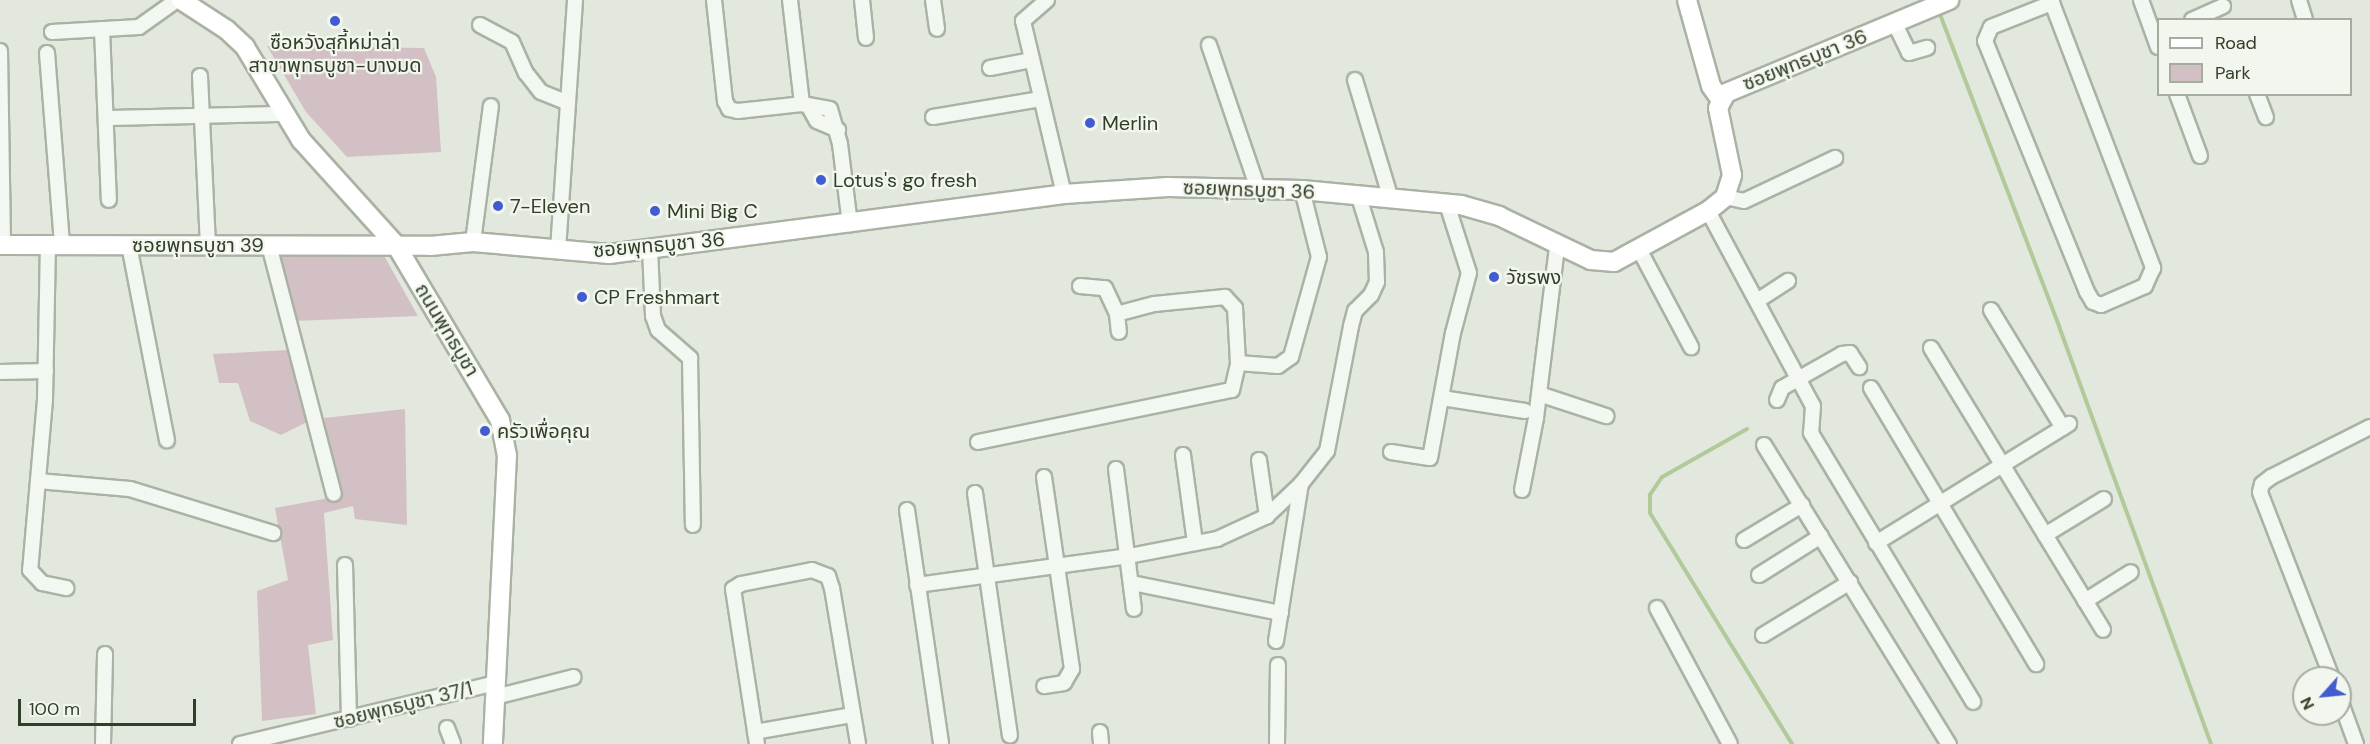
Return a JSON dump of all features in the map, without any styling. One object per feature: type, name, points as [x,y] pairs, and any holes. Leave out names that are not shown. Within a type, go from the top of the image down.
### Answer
[{"type":"street","points":[[52,32],[145,25],[179,0]]},
{"type":"street","name":"ถนนพุทธบูชา","points":[[179,0],[227,30],[245,47],[282,114],[396,245],[486,394],[506,437],[492,744]]},
{"type":"street","points":[[558,250],[575,0]]},
{"type":"street","points":[[714,0],[725,101],[729,109],[805,105],[830,109],[838,130],[850,224]]},
{"type":"street","points":[[790,0],[805,105]]},
{"type":"street","points":[[862,0],[866,38]]},
{"type":"street","points":[[933,0],[937,29]]},
{"type":"street","points":[[1047,0],[1027,14],[1023,21],[1064,194]]},
{"type":"street","points":[[1687,0],[1711,87],[1720,99]]},
{"type":"street","points":[[2141,0],[2157,39]]},
{"type":"street","points":[[2299,0],[2304,18]]},
{"type":"street","name":"ซอยพุทธบูชา 36","points":[[396,245],[473,242],[609,254],[1064,194],[1140,188],[1258,189],[1390,196],[1447,204],[1499,216],[1557,246],[1603,264],[1640,251],[1708,211],[1725,197],[1732,175],[1719,119],[1720,99],[1740,86],[1895,24],[1946,1]]},
{"type":"street","points":[[2052,1],[2153,268],[2145,286],[2101,305],[2093,302],[2087,292],[1985,41],[1991,27],[2052,1]]},
{"type":"street","points":[[2196,18],[2222,3],[2228,18]]},
{"type":"street","points":[[1895,24],[1909,53],[1927,48]]},
{"type":"street","points":[[480,25],[512,42],[530,79],[541,92],[568,102]]},
{"type":"street","points":[[102,29],[109,200]]},
{"type":"street","points":[[1209,45],[1258,189]]},
{"type":"street","points":[[0,51],[2,245]]},
{"type":"street","points":[[47,53],[55,243],[30,570],[42,583],[66,588]]},
{"type":"street","points":[[990,68],[1032,60]]},
{"type":"street","points":[[200,76],[208,243]]},
{"type":"street","points":[[1355,80],[1390,196]]},
{"type":"street","points":[[2177,96],[2200,156]]},
{"type":"street","points":[[2258,96],[2266,117]]},
{"type":"street","points":[[933,117],[1041,99]]},
{"type":"street","points":[[473,242],[491,106]]},
{"type":"street","points":[[106,118],[282,114]]},
{"type":"street","points":[[1725,197],[1744,201],[1835,158]]},
{"type":"street","points":[[1238,363],[1278,366],[1292,357],[1319,257],[1302,190]]},
{"type":"street","points":[[917,585],[1058,568],[1217,539],[1267,516],[1302,484],[1327,451],[1355,311],[1371,295],[1377,282],[1376,252],[1358,194]]},
{"type":"street","points":[[1392,452],[1430,458],[1469,273],[1447,204]]},
{"type":"street","points":[[1708,211],[1800,378],[1813,406],[1810,433],[1973,702]]},
{"type":"street","name":"ซอยพุทธบูชา 39","points":[[2,245],[55,243],[396,245]]},
{"type":"street","points":[[129,245],[167,440]]},
{"type":"street","points":[[269,245],[334,494]]},
{"type":"street","points":[[1522,490],[1539,394],[1557,246]]},
{"type":"street","points":[[650,249],[652,316],[658,330],[690,358],[693,525]]},
{"type":"street","points":[[1640,251],[1691,347]]},
{"type":"street","points":[[1757,301],[1788,282]]},
{"type":"street","points":[[1080,286],[1105,288],[1117,314],[1119,332]]},
{"type":"street","points":[[978,442],[1225,394],[1232,390],[1238,363],[1234,308],[1225,297],[1154,304],[1117,314]]},
{"type":"street","points":[[1876,543],[1941,506],[2066,426],[1991,310]]},
{"type":"street","points":[[1931,348],[2103,630]]},
{"type":"street","points":[[1776,400],[1782,388],[1850,353],[1859,367]]},
{"type":"street","points":[[0,372],[46,371]]},
{"type":"street","points":[[1871,388],[2036,664]]},
{"type":"street","points":[[1539,394],[1606,417]]},
{"type":"street","points":[[1442,398],[1525,411]]},
{"type":"street","points":[[2327,666],[2260,492],[2262,484],[2271,477],[2370,426]]},
{"type":"street","points":[[1764,445],[1948,744]]},
{"type":"street","points":[[1183,455],[1195,543]]},
{"type":"street","points":[[1259,460],[1267,516]]},
{"type":"street","points":[[1116,469],[1134,609]]},
{"type":"street","points":[[1044,477],[1072,669],[1064,682],[1044,686]]},
{"type":"street","points":[[38,481],[130,489],[273,533]]},
{"type":"street","points":[[1276,641],[1302,484]]},
{"type":"street","points":[[975,493],[989,576],[1010,735]]},
{"type":"street","points":[[2045,535],[2103,499]]},
{"type":"street","points":[[1744,540],[1802,505]]},
{"type":"street","points":[[907,510],[940,744]]},
{"type":"street","points":[[1759,575],[1821,536]]},
{"type":"street","points":[[345,565],[349,719]]},
{"type":"street","points":[[852,715],[756,738],[733,589],[741,584],[812,570],[828,576],[832,588],[858,744]]},
{"type":"street","points":[[2085,601],[2131,572]]},
{"type":"street","points":[[1763,635],[1850,582]]},
{"type":"street","points":[[1132,583],[1281,613]]},
{"type":"street","points":[[1656,608],[1730,744]]},
{"type":"street","points":[[103,744],[105,654]]},
{"type":"street","points":[[1277,744],[1278,665]]},
{"type":"street","name":"ซอยพุทธบูชา 37/1","points":[[240,744],[349,719],[574,676]]},
{"type":"street","points":[[2349,726],[2356,744]]},
{"type":"street","points":[[447,728],[453,744]]},
{"type":"green space","points":[[267,46],[424,48],[436,77],[441,152],[347,157],[306,112]]},
{"type":"green space","points":[[275,249],[382,252],[418,316],[295,321]]},
{"type":"green space","points":[[288,350],[309,421],[281,435],[250,421],[238,383],[219,383],[213,354]]},
{"type":"green space","points":[[405,409],[407,525],[355,519],[353,506],[324,513],[333,640],[308,645],[316,714],[262,721],[257,591],[288,580],[275,508],[340,496],[324,418]]},
{"type":"waterway","points":[[1938,9],[2060,329],[2211,744]]},
{"type":"waterway","points":[[1747,429],[1662,477],[1650,495],[1650,513],[1792,744]]},
{"type":"place","name":"ซือหวังสุกี้หม่าล่า สาขาพุทธบูชา-บางมด","points":[[335,21]]},
{"type":"place","name":"Merlin","points":[[1090,123]]},
{"type":"place","name":"Lotus's go fresh","points":[[821,180]]},
{"type":"place","name":"7-Eleven","points":[[498,206]]},
{"type":"place","name":"Mini Big C","points":[[655,211]]},
{"type":"place","name":"วัชรพง","points":[[1494,277]]},
{"type":"place","name":"CP Freshmart","points":[[582,297]]},
{"type":"place","name":"ครัวเพื่อคุณ","points":[[485,431]]}]
